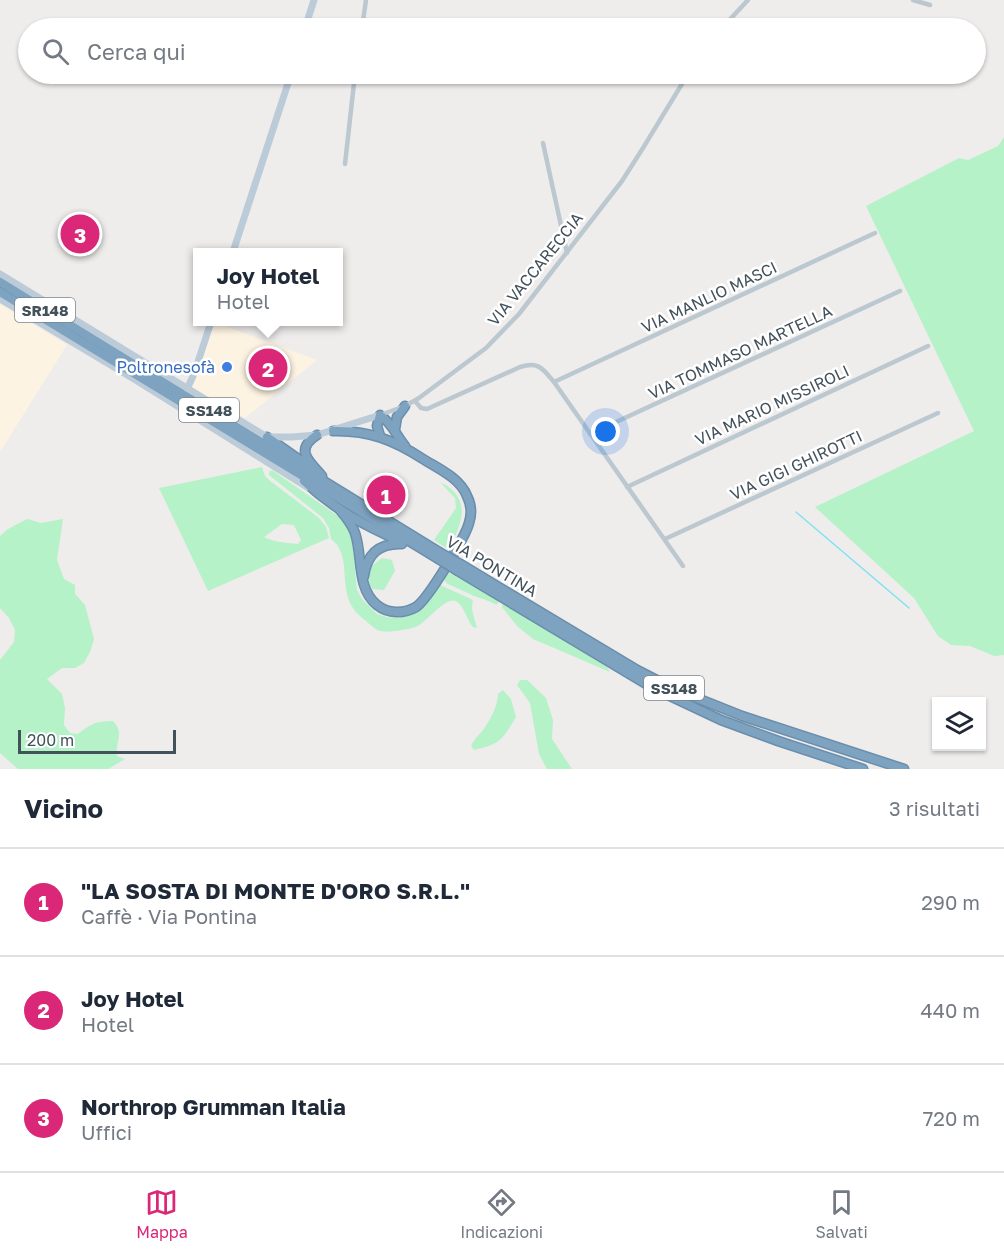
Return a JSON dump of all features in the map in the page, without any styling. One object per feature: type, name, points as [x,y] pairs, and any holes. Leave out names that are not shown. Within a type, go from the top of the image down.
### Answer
[{"type":"highway","name":"SR148","points":[[0,282],[89,338]]},
{"type":"highway","name":"SR148","points":[[0,292],[80,340]]},
{"type":"highway","name":"VIA PONTINA","points":[[89,338],[328,483],[438,555]]},
{"type":"highway","name":"VIA PONTINA","points":[[80,340],[291,468],[637,670],[672,688],[742,716],[904,769]]},
{"type":"highway","points":[[395,429],[397,417],[405,406]]},
{"type":"highway","points":[[380,436],[377,424],[380,415],[395,429],[407,448]]},
{"type":"highway","points":[[333,431],[380,436],[407,448],[450,476],[461,486],[467,494],[471,515],[464,537],[428,595],[415,608],[400,612],[386,610],[379,606],[367,592],[363,582],[355,532],[340,510]]},
{"type":"highway","points":[[317,435],[306,444],[305,453],[328,483]]},
{"type":"highway","points":[[267,437],[290,451],[328,483]]},
{"type":"highway","points":[[291,468],[320,496],[340,510],[371,528],[438,555]]},
{"type":"highway","points":[[363,582],[367,562],[374,552],[389,544],[408,544]]},
{"type":"highway","name":"VIA PONTINA","points":[[460,568],[598,656],[670,697],[730,724],[863,769]]},
{"type":"street","points":[[308,18],[314,0]]},
{"type":"street","points":[[363,18],[366,0]]},
{"type":"street","points":[[731,18],[748,0]]},
{"type":"street","points":[[913,0],[930,5]]},
{"type":"street","points":[[234,248],[288,84]]},
{"type":"street","points":[[345,164],[354,84]]},
{"type":"street","name":"VIA VACCARECCIA","points":[[267,437],[317,435],[405,406],[482,352],[529,302],[567,253],[631,167],[682,84]]},
{"type":"street","points":[[543,143],[567,253]]},
{"type":"street","name":"VIA MANLIO MASCI","points":[[554,382],[875,233]]},
{"type":"street","points":[[0,274],[267,437]]},
{"type":"street","name":"VIA TOMMASO MARTELLA","points":[[590,434],[900,291]]},
{"type":"street","points":[[0,299],[293,477],[320,496]]},
{"type":"street","points":[[187,389],[209,326]]},
{"type":"street","name":"VIA MARIO MISSIROLI","points":[[627,487],[928,346]]},
{"type":"street","points":[[415,401],[420,408],[427,409],[520,367],[534,365],[542,368],[683,566]]},
{"type":"street","name":"VIA GIGI GHIROTTI","points":[[665,538],[938,413]]},
{"type":"shaded area","points":[[0,304],[67,345],[0,452]]},
{"type":"shaded area","points":[[213,326],[225,326],[317,360],[245,418],[192,387]]},
{"type":"green space","points":[[1004,137],[1004,655],[994,656],[970,646],[951,645],[938,636],[914,598],[815,507],[974,431],[866,206],[959,158],[968,160],[998,146]]},
{"type":"green space","points":[[262,467],[269,480],[319,518],[326,527],[329,538],[208,591],[159,488]],"holes":[[[282,524],[294,525],[301,540],[298,544],[264,537]]]},
{"type":"green space","points":[[272,470],[338,516],[345,524],[352,538],[357,590],[362,599],[377,614],[398,618],[413,612],[440,585],[473,601],[472,611],[477,628],[473,627],[458,602],[455,601],[442,606],[415,627],[388,632],[379,631],[373,627],[358,614],[350,603],[341,552],[331,539],[329,528],[323,518],[269,475]]},
{"type":"green space","points":[[441,483],[448,486],[458,498],[462,513],[459,528],[449,550],[434,540],[456,508],[455,498]]},
{"type":"green space","points":[[27,519],[41,523],[63,519],[57,560],[64,579],[75,585],[75,594],[85,605],[94,639],[84,663],[75,668],[62,668],[47,679],[62,694],[65,708],[64,725],[70,733],[78,734],[98,722],[113,721],[117,725],[119,733],[117,756],[125,759],[108,769],[18,769],[0,753],[0,660],[14,642],[15,630],[9,618],[0,608],[0,536]]},
{"type":"green space","points":[[382,558],[392,560],[395,571],[384,590],[372,589],[369,582],[370,567]]},
{"type":"green space","points":[[444,570],[499,600],[497,605],[448,584],[444,578]]},
{"type":"green space","points":[[503,603],[607,667],[610,672],[533,639],[517,626],[502,607]]},
{"type":"green space","points":[[520,680],[527,680],[546,698],[553,720],[552,739],[572,769],[547,769],[539,754],[530,703],[517,685]]},
{"type":"green space","points":[[503,690],[511,699],[516,717],[500,740],[490,746],[474,750],[471,746],[488,722],[495,708],[498,694]]},
{"type":"waterway","points":[[796,512],[909,608]]},
{"type":"place","name":"Northrop Grumman Italia","points":[[80,234]]},
{"type":"place","name":"Poltronesofà","points":[[227,367]]},
{"type":"place","name":"Joy Hotel","points":[[268,368]]},
{"type":"place","name":"\"LA SOSTA DI MONTE D'ORO S.R.L.\"","points":[[386,495]]}]
